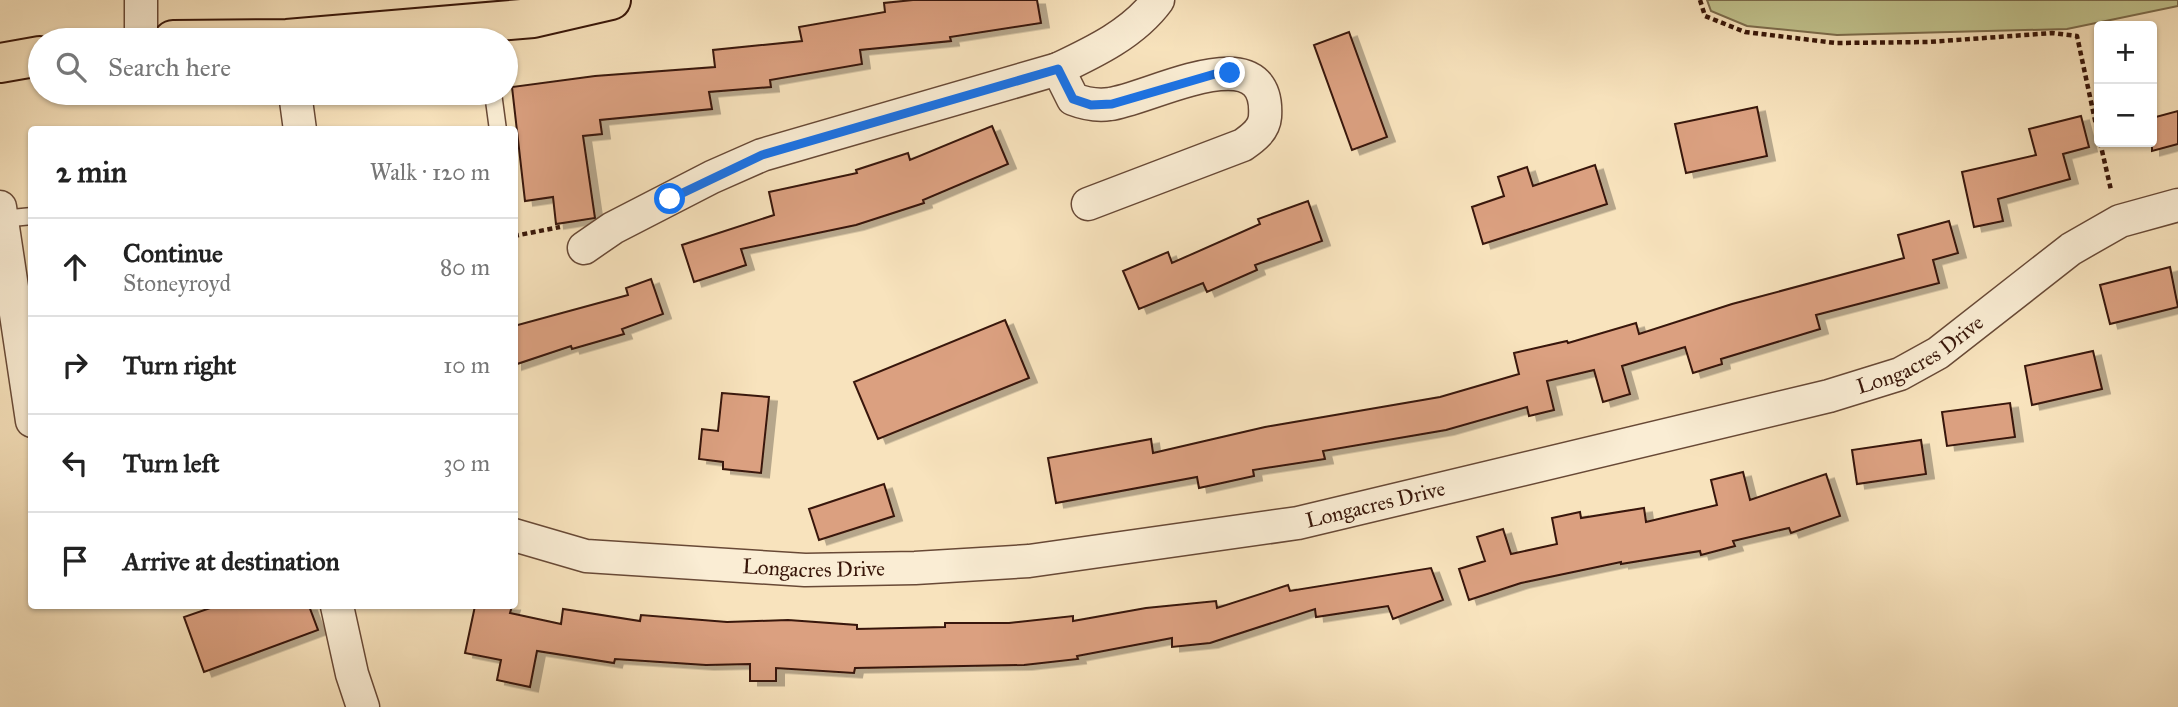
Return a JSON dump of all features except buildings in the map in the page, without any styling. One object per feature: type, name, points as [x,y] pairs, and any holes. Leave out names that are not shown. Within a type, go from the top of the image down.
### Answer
[{"type":"main road","points":[[496,28],[611,0]]},
{"type":"main road","points":[[0,63],[28,59]]},
{"type":"street","points":[[141,0],[141,28]]},
{"type":"street","points":[[584,248],[625,222],[712,177],[762,155],[1058,69],[1098,50],[1139,21],[1158,0]]},
{"type":"street","points":[[1058,69],[1073,99],[1091,105],[1112,104],[1215,74],[1244,74],[1254,81],[1262,93],[1266,110],[1265,124],[1255,136],[1242,145],[1088,204]]},
{"type":"street","points":[[297,105],[299,126]]},
{"type":"street","name":"Longacres Drive","points":[[518,536],[586,556],[805,570],[915,568],[1029,561],[1298,523],[1829,396],[1900,374],[1938,353],[2071,249],[2120,221],[2178,205]]},
{"type":"street","points":[[11,214],[28,382]]},
{"type":"street","points":[[338,609],[352,674],[363,707]]},
{"type":"lane","points":[[495,105],[497,126]]},
{"type":"path","points":[[1700,0],[1705,16],[1745,32],[1836,43],[1929,42],[2052,33],[2077,36],[2094,113]]},
{"type":"path","points":[[2102,147],[2120,221]]},
{"type":"green space","points":[[1707,0],[2178,0],[2178,6],[2094,21],[2094,23],[2067,29],[1837,35],[1747,26],[1711,11]]},
{"type":"route","points":[[670,199],[762,155],[1058,69],[1073,99],[1091,105],[1112,104],[1215,74],[1230,73]]}]
